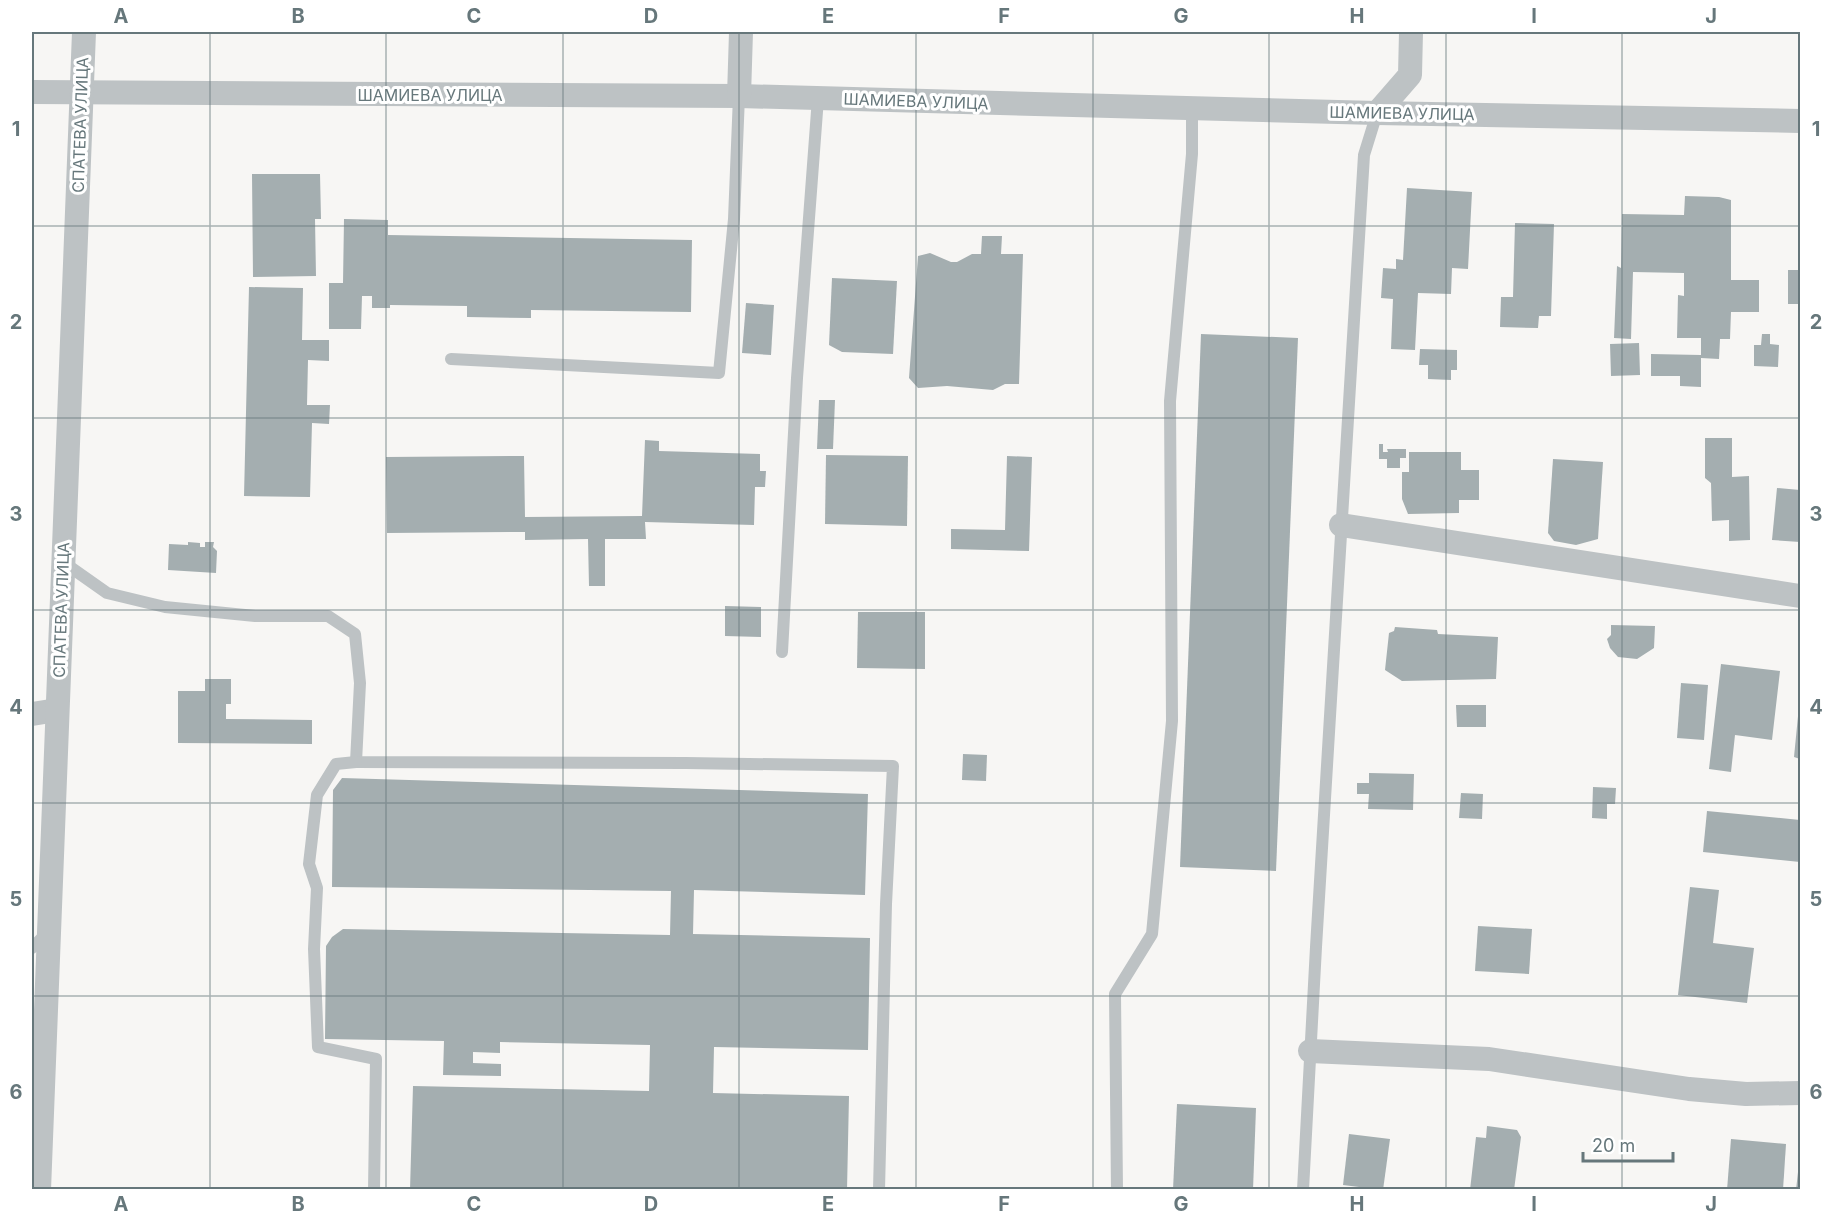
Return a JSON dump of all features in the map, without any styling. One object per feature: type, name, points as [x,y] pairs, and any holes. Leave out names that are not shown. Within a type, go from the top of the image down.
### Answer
[{"type":"street","name":"СПАТЕВА УЛИЦА","points":[[39,1190],[84,32]]},
{"type":"street","points":[[738,96],[741,32]]},
{"type":"street","points":[[1377,113],[1410,75],[1411,32]]},
{"type":"street","name":"ШАМИЕВА УЛИЦА","points":[[32,92],[738,96],[1377,113],[1800,121]]},
{"type":"street","points":[[1341,525],[1800,596]]},
{"type":"street","points":[[32,714],[57,710]]},
{"type":"street","points":[[1310,1051],[1489,1059],[1689,1089],[1746,1094],[1800,1093]]},
{"type":"lane","points":[[451,359],[719,373],[734,219],[738,96]]},
{"type":"lane","points":[[782,652],[797,378],[818,98]]},
{"type":"lane","points":[[1117,1190],[1115,994],[1152,934],[1172,721],[1170,401],[1192,154],[1192,108]]},
{"type":"lane","points":[[1303,1190],[1364,155],[1377,113]]},
{"type":"lane","points":[[63,562],[107,593],[165,607],[255,616],[328,616],[355,634],[360,683],[356,762]]},
{"type":"lane","points":[[374,1190],[376,1059],[318,1047],[314,949],[317,888],[309,864],[317,795],[336,764],[356,762],[893,766],[886,904],[879,1190]]},
{"type":"lane","points":[[32,948],[49,931]]},
{"type":"building","points":[[252,174],[320,174],[321,219],[315,219],[316,276],[253,277]]},
{"type":"building","points":[[1407,188],[1472,192],[1468,269],[1452,268],[1451,294],[1418,293],[1415,350],[1391,349],[1393,299],[1381,298],[1383,268],[1396,269],[1396,259],[1403,260]]},
{"type":"building","points":[[1685,196],[1719,197],[1731,200],[1731,280],[1759,280],[1759,312],[1731,312],[1730,339],[1720,339],[1719,359],[1701,358],[1701,387],[1680,386],[1680,376],[1651,376],[1651,354],[1701,355],[1701,338],[1677,338],[1678,295],[1684,296],[1684,273],[1633,272],[1631,339],[1614,338],[1617,266],[1621,268],[1622,214],[1684,215]]},
{"type":"building","points":[[344,219],[388,220],[388,235],[692,240],[691,312],[531,310],[531,318],[467,317],[467,306],[390,305],[390,308],[372,308],[372,296],[362,296],[361,329],[329,329],[329,283],[343,283]]},
{"type":"building","points":[[1515,223],[1554,224],[1551,316],[1539,316],[1538,328],[1500,327],[1501,297],[1513,297]]},
{"type":"building","points":[[982,236],[1002,236],[1001,254],[1023,254],[1019,384],[1005,384],[993,390],[947,386],[918,388],[909,378],[918,256],[930,253],[951,262],[957,262],[972,254],[981,254]]},
{"type":"building","points":[[1788,270],[1800,270],[1800,304],[1788,304]]},
{"type":"building","points":[[832,278],[897,281],[893,354],[842,352],[829,345]]},
{"type":"building","points":[[249,287],[303,288],[302,340],[329,340],[329,361],[308,360],[307,405],[330,405],[329,424],[312,423],[310,497],[244,496]]},
{"type":"building","points":[[746,303],[774,305],[771,355],[742,353]]},
{"type":"building","points":[[1201,334],[1298,338],[1276,871],[1180,867]]},
{"type":"building","points":[[1762,334],[1770,334],[1770,344],[1779,345],[1778,367],[1754,366],[1754,345],[1761,345]]},
{"type":"building","points":[[1639,343],[1640,375],[1611,376],[1610,344]]},
{"type":"building","points":[[1420,349],[1457,350],[1457,370],[1451,370],[1451,380],[1428,379],[1428,365],[1419,365]]},
{"type":"building","points":[[819,400],[835,400],[833,449],[817,449]]},
{"type":"building","points":[[1705,438],[1732,438],[1732,477],[1749,476],[1750,540],[1729,541],[1729,520],[1712,521],[1711,483],[1705,478]]},
{"type":"building","points":[[645,440],[659,441],[659,451],[760,454],[760,471],[766,471],[765,487],[755,487],[754,525],[645,522],[646,539],[605,539],[605,586],[589,586],[588,539],[525,540],[525,532],[387,533],[386,457],[524,456],[525,517],[642,516]]},
{"type":"building","points":[[1379,444],[1383,444],[1383,452],[1388,452],[1387,449],[1406,449],[1406,458],[1400,458],[1400,468],[1387,468],[1387,459],[1379,459]]},
{"type":"building","points":[[1409,452],[1461,452],[1461,470],[1479,470],[1479,500],[1459,500],[1459,513],[1408,514],[1402,499],[1402,472],[1409,472]]},
{"type":"building","points":[[826,455],[908,456],[907,526],[825,524]]},
{"type":"building","points":[[1007,456],[1032,457],[1029,551],[951,549],[951,529],[1005,530]]},
{"type":"building","points":[[1553,459],[1603,462],[1598,539],[1576,545],[1554,541],[1548,533]]},
{"type":"building","points":[[1777,488],[1800,490],[1800,542],[1772,540]]},
{"type":"building","points":[[188,542],[200,543],[200,547],[205,547],[205,542],[214,542],[213,547],[217,551],[216,573],[168,570],[169,544],[188,545]]},
{"type":"building","points":[[725,606],[761,607],[761,637],[725,636]]},
{"type":"building","points":[[858,612],[925,612],[925,669],[857,668]]},
{"type":"building","points":[[1611,625],[1655,626],[1654,648],[1637,659],[1618,657],[1610,648],[1607,639],[1611,635]]},
{"type":"building","points":[[1395,627],[1437,630],[1438,634],[1498,637],[1496,679],[1402,681],[1385,670],[1389,633],[1394,631]]},
{"type":"building","points":[[1721,664],[1780,671],[1772,740],[1735,735],[1731,772],[1709,769]]},
{"type":"building","points":[[205,679],[231,679],[231,704],[226,704],[226,719],[312,720],[312,744],[178,743],[178,691],[205,691]]},
{"type":"building","points":[[1681,683],[1708,685],[1704,740],[1677,738]]},
{"type":"building","points":[[1456,705],[1486,705],[1486,727],[1457,727]]},
{"type":"building","points":[[1800,707],[1800,759],[1794,757]]},
{"type":"building","points":[[963,754],[987,755],[986,781],[962,780]]},
{"type":"building","points":[[1369,773],[1414,774],[1413,810],[1368,809],[1369,794],[1357,794],[1357,783],[1369,783]]},
{"type":"building","points":[[342,778],[868,794],[865,895],[694,890],[693,934],[870,938],[868,1050],[714,1047],[713,1093],[849,1096],[847,1190],[410,1190],[413,1086],[649,1091],[650,1045],[500,1042],[500,1053],[473,1052],[473,1063],[501,1064],[501,1076],[443,1075],[444,1041],[325,1039],[326,946],[332,937],[343,929],[670,935],[671,891],[332,887],[333,790]]},
{"type":"building","points":[[1593,787],[1616,788],[1615,804],[1607,804],[1607,819],[1592,818]]},
{"type":"building","points":[[1461,793],[1483,794],[1482,819],[1459,818]]},
{"type":"building","points":[[1707,811],[1800,820],[1800,862],[1703,852]]},
{"type":"building","points":[[1690,887],[1719,890],[1713,943],[1754,948],[1747,1003],[1678,995]]},
{"type":"building","points":[[1478,926],[1532,929],[1529,974],[1475,971]]},
{"type":"building","points":[[1177,1104],[1256,1108],[1253,1190],[1173,1190]]},
{"type":"building","points":[[1487,1126],[1517,1130],[1521,1137],[1514,1190],[1470,1190],[1476,1137],[1486,1138]]},
{"type":"building","points":[[1349,1134],[1390,1139],[1383,1190],[1343,1185]]},
{"type":"building","points":[[1731,1139],[1786,1144],[1783,1190],[1727,1190]]},
{"type":"building","points":[[1799,1162],[1800,1190],[1796,1190],[1798,1172]]}]
